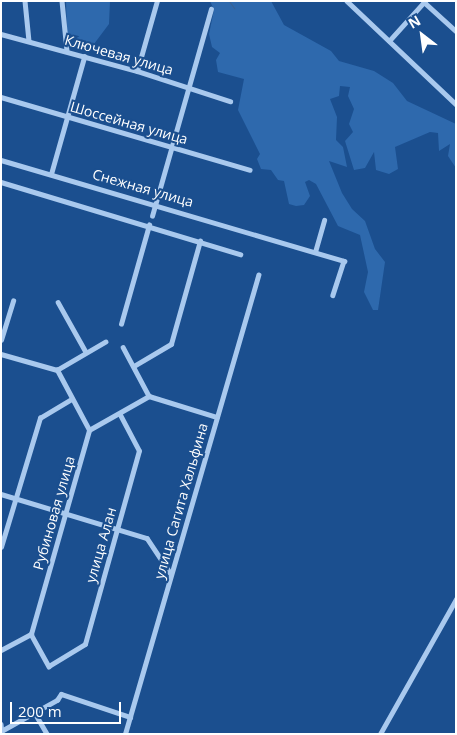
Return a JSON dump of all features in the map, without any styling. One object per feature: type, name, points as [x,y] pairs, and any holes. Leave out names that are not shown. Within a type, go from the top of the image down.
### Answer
[{"type":"street","points":[[25,1],[29,41]]},
{"type":"street","points":[[62,1],[67,51]]},
{"type":"street","points":[[137,70],[157,1]]},
{"type":"street","points":[[347,1],[456,104]]},
{"type":"street","points":[[389,41],[424,2],[456,31]]},
{"type":"street","points":[[152,216],[211,9]]},
{"type":"street","name":"Ключевая улица","points":[[1,34],[137,70],[230,101]]},
{"type":"street","points":[[51,174],[84,57]]},
{"type":"street","name":"Шоссейная улица","points":[[1,98],[250,170]]},
{"type":"street","name":"Снежная улица","points":[[1,160],[156,203],[344,261],[333,295]]},
{"type":"street","points":[[1,182],[240,254]]},
{"type":"street","points":[[315,252],[324,220]]},
{"type":"street","points":[[121,324],[149,226]]},
{"type":"street","points":[[134,366],[171,344],[200,241]]},
{"type":"street","name":"улица Сагита Хальфина","points":[[126,734],[258,275]]},
{"type":"street","points":[[1,340],[13,300]]},
{"type":"street","points":[[58,302],[86,352]]},
{"type":"street","points":[[57,370],[105,342]]},
{"type":"street","points":[[124,347],[149,396],[217,417]]},
{"type":"street","points":[[1,354],[57,370],[89,430],[120,415],[149,396]]},
{"type":"street","points":[[1,548],[40,418],[72,399]]},
{"type":"street","name":"улица Алан","points":[[31,634],[49,666],[85,644],[139,451],[120,415]]},
{"type":"street","name":"Рубиновая улица","points":[[31,634],[89,430]]},
{"type":"street","points":[[1,494],[118,527],[147,538],[171,574]]},
{"type":"street","points":[[380,734],[456,599]]},
{"type":"street","points":[[1,650],[31,634]]},
{"type":"street","points":[[1,724],[3,732],[57,700],[61,694],[130,717]]},
{"type":"street","points":[[35,713],[46,734]]},
{"type":"shaded area","points":[[66,1],[110,1],[109,24],[88,52],[79,49],[76,37],[67,33]]},
{"type":"shaded area","points":[[210,1],[271,1],[284,25],[331,51],[339,61],[374,71],[393,83],[407,101],[456,124],[456,168],[448,156],[450,144],[439,151],[438,133],[430,132],[395,147],[398,169],[389,174],[376,170],[374,152],[365,168],[354,170],[345,141],[353,132],[349,124],[354,109],[348,96],[350,87],[340,86],[339,96],[330,99],[337,117],[336,140],[343,147],[347,167],[329,161],[342,193],[352,209],[365,221],[375,249],[385,262],[378,310],[373,310],[364,292],[368,272],[360,235],[338,226],[316,184],[309,180],[305,182],[310,196],[304,205],[296,206],[289,204],[284,181],[278,180],[271,170],[261,169],[257,159],[260,154],[238,110],[244,79],[218,72],[216,60],[220,53],[212,47],[209,34],[214,10]]},
{"type":"waterway","points":[[229,1],[234,8]]}]
